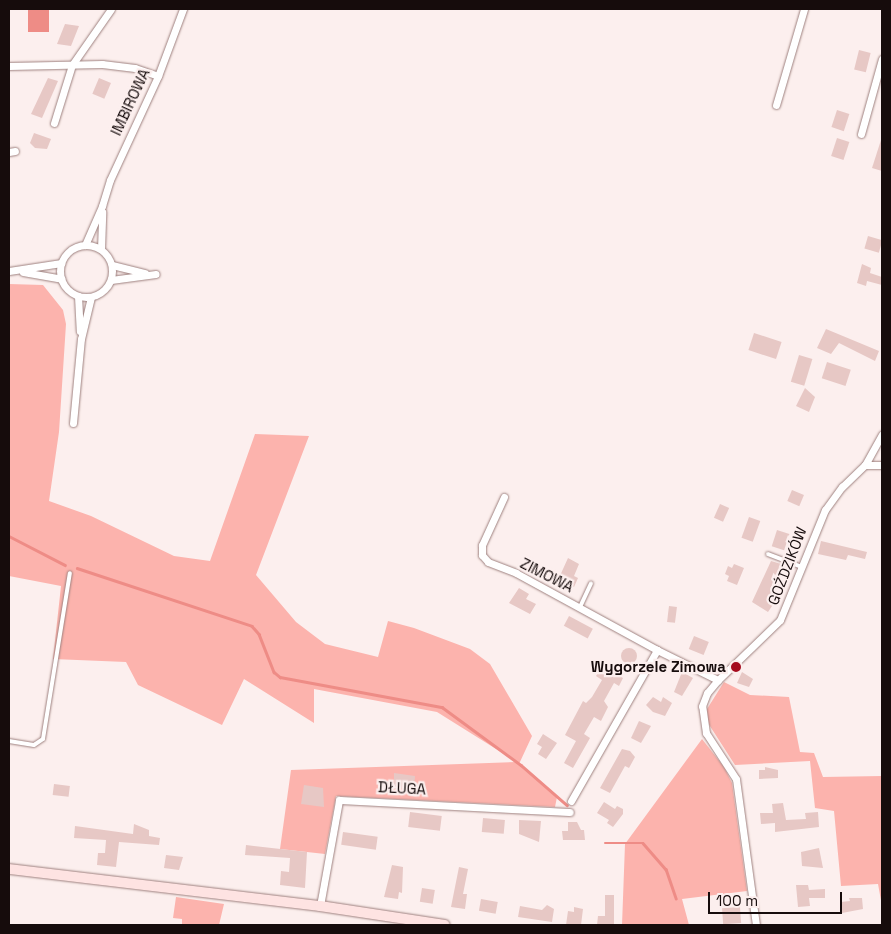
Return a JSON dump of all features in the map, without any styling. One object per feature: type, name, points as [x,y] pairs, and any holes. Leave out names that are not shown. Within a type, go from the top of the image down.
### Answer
[{"type":"street","points":[[54,124],[72,65],[111,9]]},
{"type":"street","name":"IMBIROWA","points":[[85,245],[102,206],[110,180],[158,76],[183,9]]},
{"type":"street","points":[[776,105],[804,9]]},
{"type":"street","points":[[861,134],[882,59]]},
{"type":"street","points":[[9,66],[72,65],[134,68],[158,76]]},
{"type":"street","name":"IMBIROWA","points":[[101,249],[102,206]]},
{"type":"street","points":[[85,245],[101,249],[112,265],[111,280],[101,293],[91,297],[78,296],[69,292],[61,279],[61,263],[69,251],[85,245]]},
{"type":"street","points":[[9,271],[61,263]]},
{"type":"street","points":[[111,280],[153,274],[112,265]]},
{"type":"street","points":[[18,271],[61,279]]},
{"type":"street","points":[[78,296],[81,339]]},
{"type":"street","points":[[73,423],[81,339],[91,297]]},
{"type":"street","name":"GOŹDZIKÓW","points":[[756,925],[736,779],[706,733],[702,720],[707,693],[780,620],[825,510],[842,487],[865,464],[882,434]]},
{"type":"street","points":[[865,464],[882,465]]},
{"type":"street","name":"ZIMOWA","points":[[504,496],[482,545],[482,556],[488,562],[580,607],[657,650],[718,680]]},
{"type":"street","points":[[571,801],[657,650]]},
{"type":"street","name":"DŁUGA","points":[[320,906],[339,800],[570,812]]},
{"type":"street","points":[[9,869],[320,906],[445,925]]},
{"type":"lane","points":[[768,554],[802,567]]},
{"type":"lane","points":[[9,741],[34,745],[43,739],[70,573]]},
{"type":"lane","points":[[580,607],[591,583]]},
{"type":"shaded area","points":[[28,9],[49,9],[49,32],[28,32]]},
{"type":"shaded area","points":[[9,284],[43,285],[63,310],[66,324],[59,432],[49,501],[91,516],[174,556],[210,561],[255,434],[309,436],[256,575],[296,622],[325,644],[378,657],[388,621],[414,628],[470,649],[490,664],[532,736],[519,764],[570,808],[557,797],[555,807],[336,796],[325,854],[280,849],[291,770],[517,762],[437,712],[314,689],[314,723],[244,679],[222,725],[138,685],[126,662],[53,659],[61,586],[9,576]]},
{"type":"shaded area","points":[[724,682],[750,695],[789,697],[800,752],[814,753],[823,777],[882,776],[882,906],[878,884],[841,886],[834,811],[815,808],[810,761],[735,765],[708,723],[707,709]]},
{"type":"shaded area","points":[[702,739],[724,767],[732,783],[747,891],[682,899],[689,925],[622,925],[625,844]]},
{"type":"shaded area","points":[[176,897],[224,904],[219,925],[182,925],[182,919],[173,918]]},
{"type":"building","points":[[65,24],[79,26],[71,46],[57,44]]},
{"type":"building","points":[[859,50],[871,53],[866,72],[854,69]]},
{"type":"building","points":[[48,78],[58,81],[42,118],[31,114]]},
{"type":"building","points":[[99,78],[111,83],[104,99],[92,94]]},
{"type":"building","points":[[837,110],[849,114],[844,131],[831,127]]},
{"type":"building","points":[[34,133],[51,139],[47,149],[35,148],[30,143]]},
{"type":"building","points":[[837,138],[849,142],[843,160],[831,156]]},
{"type":"building","points":[[882,140],[882,171],[872,168]]},
{"type":"building","points":[[868,236],[882,240],[879,253],[864,248]]},
{"type":"building","points":[[862,264],[871,268],[870,273],[882,277],[882,285],[867,281],[866,286],[857,283]]},
{"type":"building","points":[[826,329],[879,351],[875,361],[839,343],[831,354],[817,348]]},
{"type":"building","points":[[754,333],[782,342],[776,359],[748,350]]},
{"type":"building","points":[[799,355],[812,359],[804,386],[791,382]]},
{"type":"building","points":[[827,362],[851,370],[846,386],[822,378]]},
{"type":"building","points":[[805,388],[815,397],[809,412],[796,406]]},
{"type":"building","points":[[792,490],[804,495],[799,506],[787,501]]},
{"type":"building","points":[[720,504],[729,508],[723,522],[714,518]]},
{"type":"building","points":[[749,517],[760,521],[753,542],[741,538]]},
{"type":"building","points":[[777,530],[789,534],[784,550],[772,546]]},
{"type":"building","points":[[821,541],[867,552],[865,559],[848,555],[846,560],[818,554]]},
{"type":"building","points":[[568,558],[579,564],[574,576],[578,578],[574,587],[558,580]]},
{"type":"building","points":[[771,561],[781,564],[769,599],[774,603],[768,612],[752,602]]},
{"type":"building","points":[[734,564],[744,568],[737,585],[727,581],[729,576],[725,574],[728,566],[732,568]]},
{"type":"building","points":[[519,588],[529,594],[526,599],[536,604],[530,614],[509,603]]},
{"type":"building","points":[[669,606],[677,607],[675,623],[667,622]]},
{"type":"building","points":[[569,616],[593,629],[588,638],[564,626]]},
{"type":"building","points":[[694,636],[709,642],[704,655],[689,649]]},
{"type":"building","points":[[626,648],[632,648],[637,653],[635,662],[626,664],[621,659],[621,653]]},
{"type":"building","points":[[602,666],[623,678],[619,686],[614,683],[604,701],[608,707],[601,721],[594,717],[584,734],[590,738],[573,768],[564,763],[576,741],[565,735],[583,701],[586,703],[592,697],[602,680],[596,676]]},
{"type":"building","points":[[682,672],[693,678],[682,696],[674,692]]},
{"type":"building","points":[[742,672],[753,679],[749,687],[737,683]]},
{"type":"building","points":[[653,697],[661,702],[663,697],[672,703],[665,716],[653,712],[646,705]]},
{"type":"building","points":[[639,721],[651,726],[641,743],[631,738]]},
{"type":"building","points":[[543,734],[557,743],[546,759],[538,754],[542,747],[537,744]]},
{"type":"building","points":[[622,749],[630,751],[635,757],[629,768],[625,766],[610,793],[600,788]]},
{"type":"building","points":[[765,767],[778,770],[778,778],[759,779],[759,770],[765,770]]},
{"type":"building","points":[[394,773],[415,776],[414,788],[394,789]]},
{"type":"building","points":[[54,784],[70,786],[69,797],[53,795]]},
{"type":"building","points":[[304,785],[323,788],[324,807],[301,804]]},
{"type":"building","points":[[604,802],[615,809],[617,806],[623,809],[623,814],[613,827],[607,823],[609,820],[597,813]]},
{"type":"building","points":[[783,803],[786,820],[806,819],[805,813],[818,812],[819,827],[775,832],[775,823],[761,824],[760,813],[773,813],[772,804]]},
{"type":"building","points":[[410,812],[442,816],[440,831],[408,827]]},
{"type":"building","points":[[483,818],[505,820],[504,834],[482,832]]},
{"type":"building","points":[[519,820],[541,821],[539,842],[519,834]]},
{"type":"building","points":[[568,822],[577,822],[581,830],[584,830],[585,840],[563,840],[562,831],[568,831]]},
{"type":"building","points":[[134,824],[149,830],[149,836],[160,838],[159,845],[119,842],[116,867],[97,865],[98,853],[105,853],[106,840],[74,838],[75,826],[133,834]]},
{"type":"building","points":[[343,832],[378,837],[376,850],[341,845]]},
{"type":"building","points":[[246,845],[307,852],[305,888],[280,885],[281,871],[289,872],[290,858],[245,855]]},
{"type":"building","points":[[819,848],[823,868],[802,866],[801,852]]},
{"type":"building","points":[[166,855],[183,857],[179,870],[164,868]]},
{"type":"building","points":[[392,865],[403,867],[402,893],[399,892],[398,899],[384,897]]},
{"type":"building","points":[[459,867],[468,869],[463,894],[467,894],[465,909],[451,907]]},
{"type":"building","points":[[796,885],[808,885],[809,890],[825,889],[825,898],[809,898],[810,906],[798,907]]},
{"type":"building","points":[[422,888],[435,890],[433,904],[420,902]]},
{"type":"building","points":[[605,895],[614,895],[614,925],[597,925],[598,916],[605,916]]},
{"type":"building","points":[[849,898],[862,898],[863,909],[842,913],[841,902],[850,901]]},
{"type":"building","points":[[481,899],[498,902],[496,914],[479,911]]},
{"type":"building","points":[[547,905],[554,909],[552,922],[518,917],[520,906],[542,910]]},
{"type":"building","points":[[574,907],[583,909],[581,925],[566,925],[568,911],[574,912]]},
{"type":"building","points":[[740,907],[741,923],[723,924],[722,908]]},
{"type":"waterway","points":[[9,536],[65,565]]},
{"type":"waterway","points":[[77,568],[252,626],[259,634],[274,672],[280,677],[442,707],[521,765],[567,805]]},
{"type":"waterway","points":[[605,843],[643,843],[666,869],[676,898]]},
{"type":"place","name":"Wygorzele Zimowa","points":[[736,667]]}]
